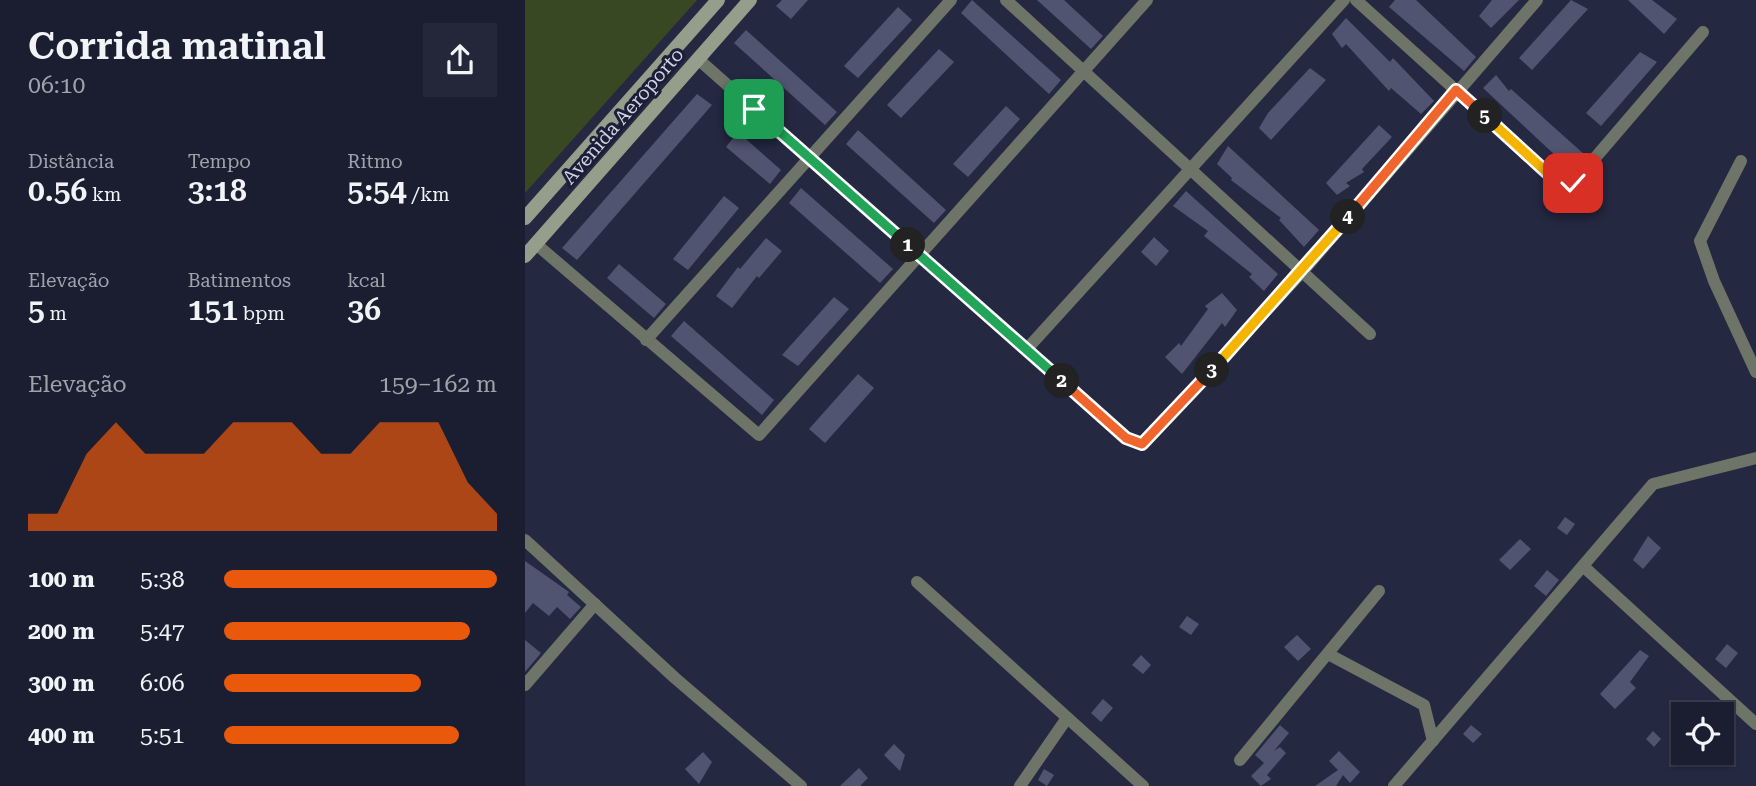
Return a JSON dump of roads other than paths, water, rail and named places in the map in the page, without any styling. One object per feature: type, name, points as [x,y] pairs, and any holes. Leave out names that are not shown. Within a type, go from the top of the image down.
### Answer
[{"type":"street","name":"Avenida Aeroporto","points":[[525,219],[718,0]]},
{"type":"street","name":"Avenida Aeroporto","points":[[525,256],[750,0]]},
{"type":"street","points":[[646,340],[951,0]]},
{"type":"street","points":[[1006,0],[1370,334]]},
{"type":"street","points":[[536,244],[759,435],[1147,0]]},
{"type":"street","points":[[1026,350],[1344,0]]},
{"type":"street","points":[[1356,0],[1554,179],[1567,184],[1577,179],[1703,32]]},
{"type":"street","points":[[698,59],[1126,438],[1142,444],[1302,272],[1456,90],[1537,0]]},
{"type":"street","points":[[1741,161],[1700,241],[1714,281],[1756,372]]},
{"type":"street","points":[[1394,786],[1653,484],[1756,458]]},
{"type":"street","points":[[525,540],[675,678],[801,786]]},
{"type":"street","points":[[1583,566],[1756,723]]},
{"type":"street","points":[[917,582],[1143,786]]},
{"type":"street","points":[[1240,760],[1379,592]]},
{"type":"street","points":[[525,685],[595,604]]},
{"type":"street","points":[[1328,654],[1424,705],[1433,741]]},
{"type":"street","points":[[1020,786],[1067,718]]}]
